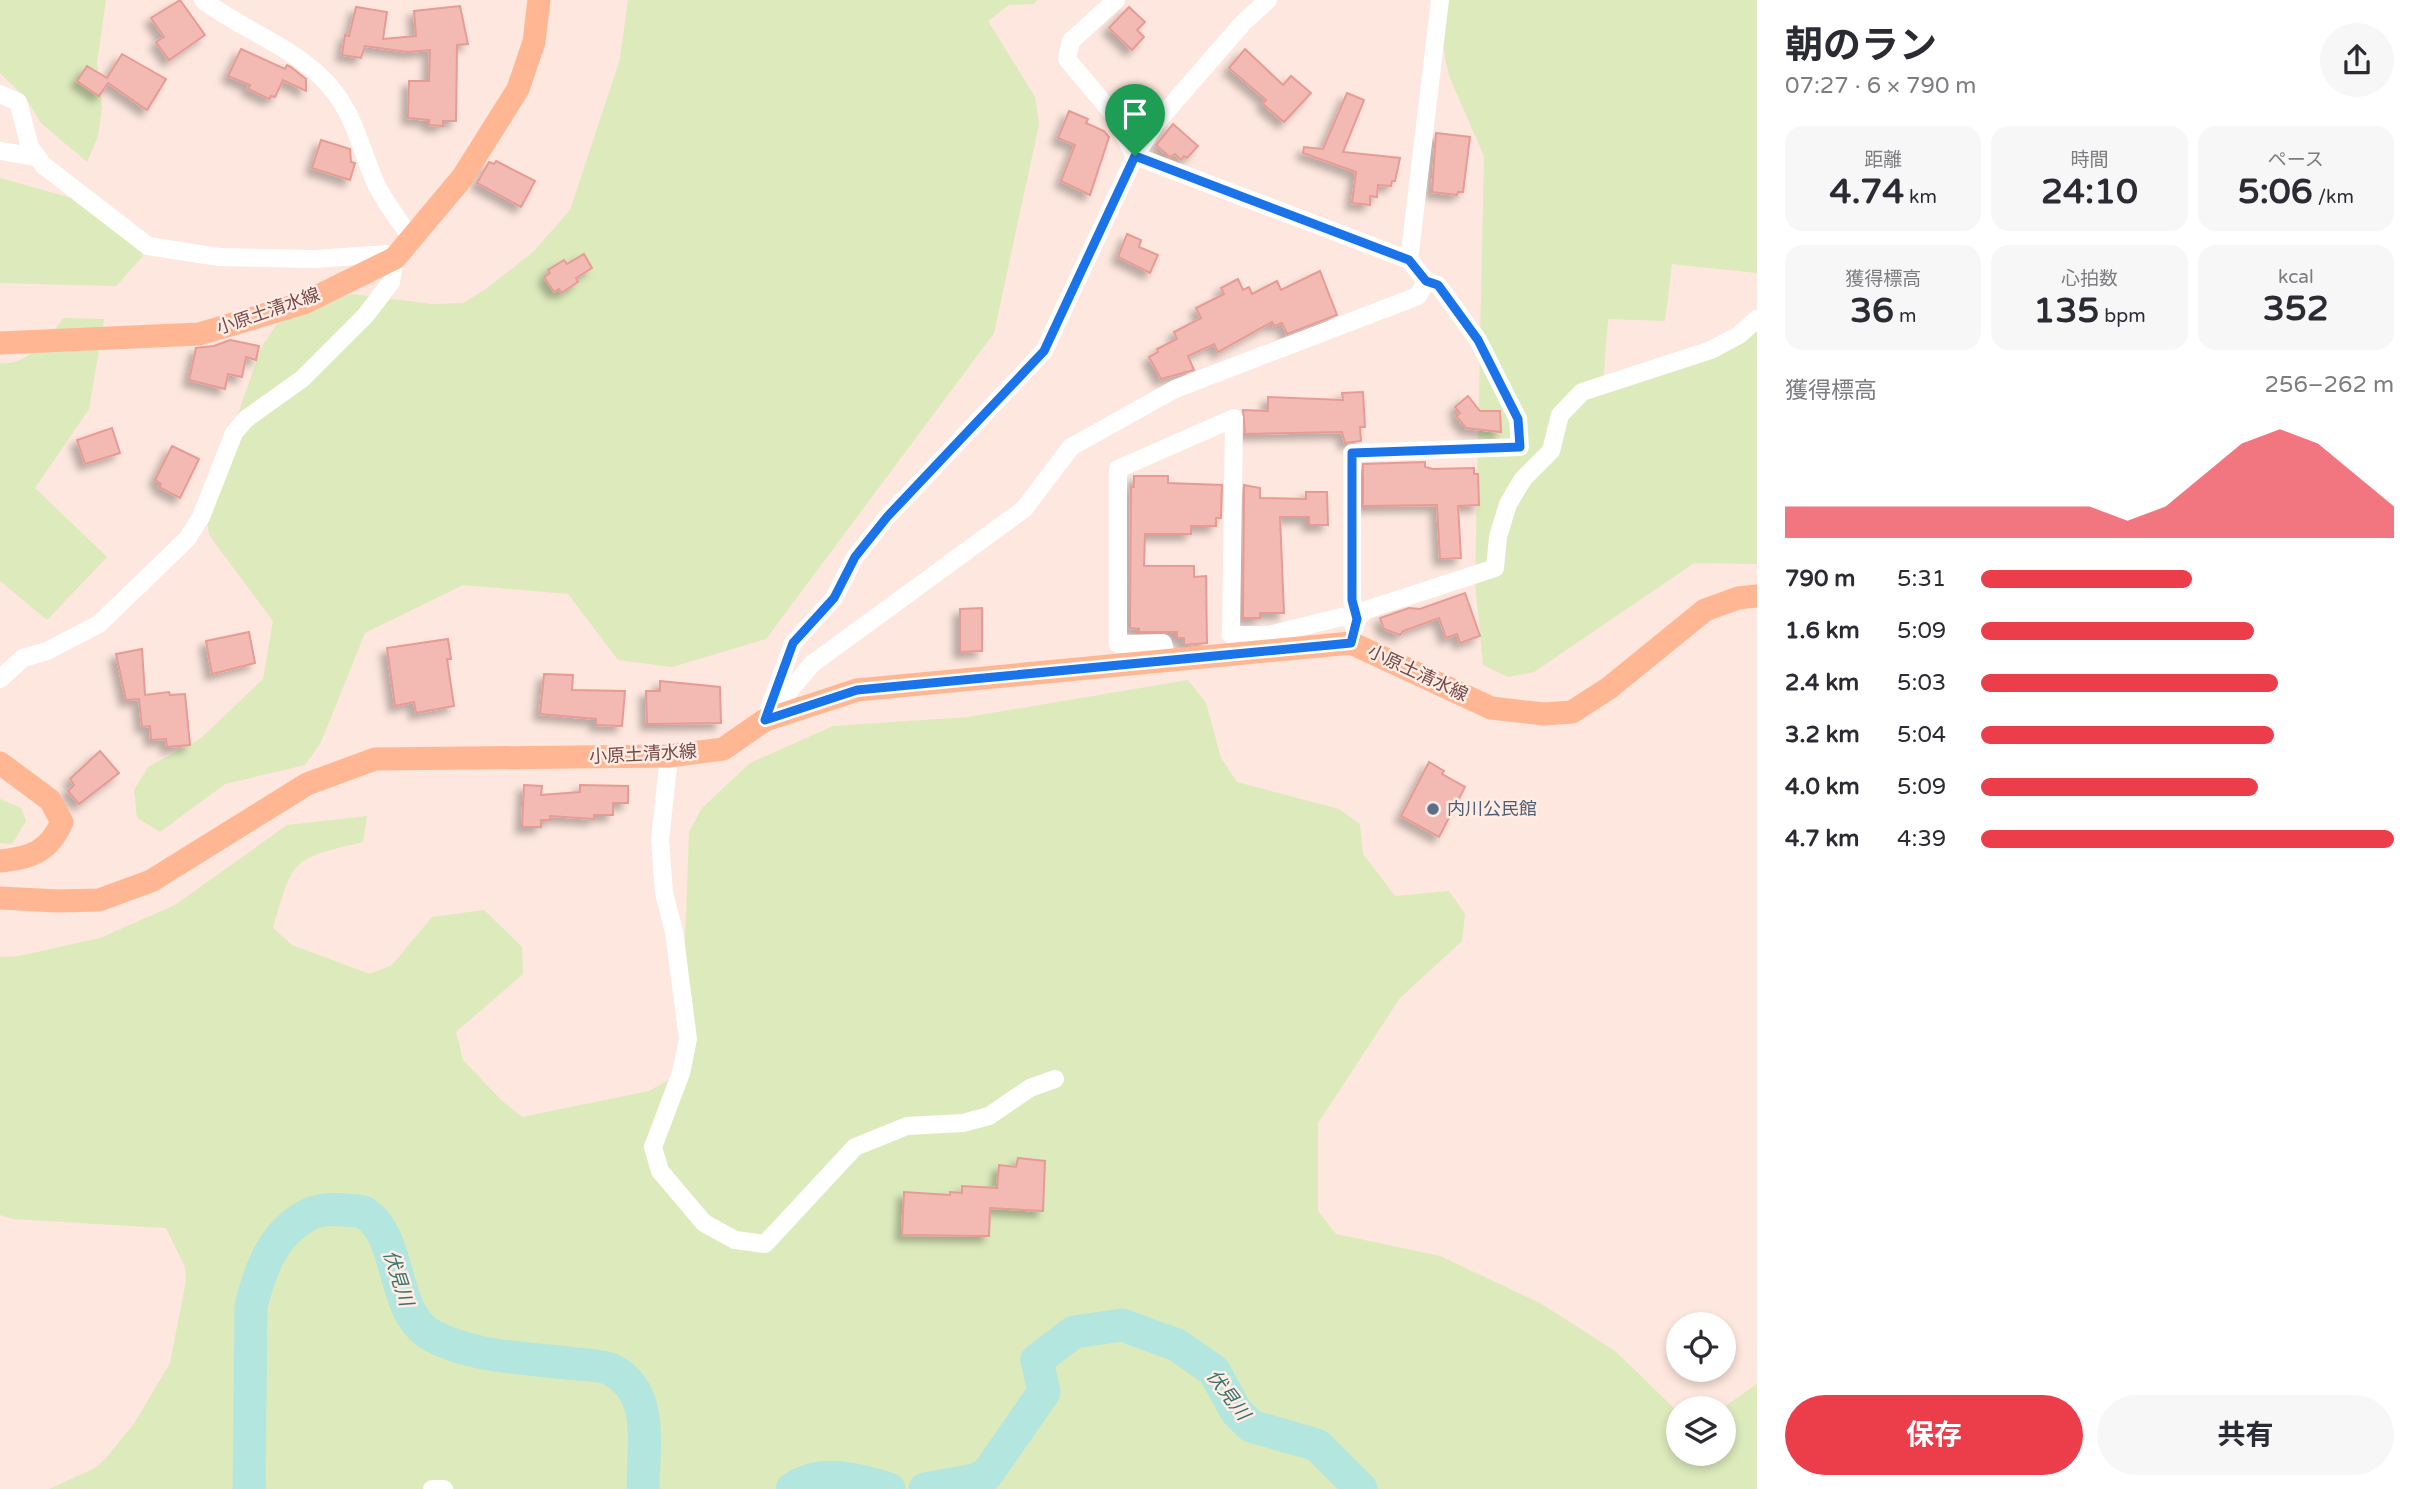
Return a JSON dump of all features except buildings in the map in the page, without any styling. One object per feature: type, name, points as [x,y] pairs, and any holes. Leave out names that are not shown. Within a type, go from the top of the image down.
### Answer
[{"type":"main road","name":"小原土清水線","points":[[0,343],[199,334],[304,303],[395,258],[462,178],[518,89],[534,42],[539,0]]},
{"type":"main road","name":"小原土清水線","points":[[0,898],[99,900],[151,881],[306,784],[375,759],[669,756],[723,748],[765,720],[857,690],[1351,643],[1491,708],[1544,714],[1572,712],[1609,688],[1705,610],[1738,598],[1757,596]]},
{"type":"main road","points":[[0,763],[50,800],[62,822],[53,841],[45,850],[0,861]]},
{"type":"street","points":[[203,0],[232,22],[293,53],[322,78],[352,115],[377,186],[411,238]]},
{"type":"street","points":[[1116,0],[1071,41],[1067,59],[1112,113],[1135,156],[1409,260],[1426,281],[1438,285],[1478,340],[1518,419],[1520,447],[1352,453],[1352,600],[1357,619],[1351,643]]},
{"type":"street","points":[[765,720],[793,643],[834,598],[855,557],[887,517],[1044,351],[1135,156],[1156,123],[1242,24],[1268,0]]},
{"type":"street","points":[[1409,260],[1440,0]]},
{"type":"street","points":[[0,94],[18,102],[30,147],[43,165],[148,246],[219,257],[316,258],[386,254],[395,258],[391,282],[366,315],[302,379],[246,419],[234,433],[201,517],[187,539],[99,624],[47,651],[23,658],[0,680]]},
{"type":"street","points":[[0,151],[37,157]]},
{"type":"street","points":[[765,720],[812,664],[1024,509],[1071,447],[1175,389],[1418,296],[1426,281]]},
{"type":"street","points":[[1357,619],[1366,610],[1495,568],[1498,537],[1508,504],[1523,479],[1551,451],[1560,415],[1582,392],[1711,350],[1739,335],[1757,319]]},
{"type":"street","points":[[1167,660],[1163,643],[1118,644],[1118,469],[1234,418],[1231,635],[1269,635],[1341,617],[1357,619]]},
{"type":"street","points":[[669,756],[660,840],[664,893],[674,932],[688,1039],[681,1073],[653,1147],[660,1171],[704,1223],[735,1240],[765,1244],[855,1147],[907,1126],[963,1123],[989,1116],[1030,1088],[1055,1079]]},
{"type":"street","points":[[432,1489],[444,1489]]},
{"type":"green space","points":[[0,0],[106,0],[97,62],[102,108],[98,136],[87,162],[41,123],[26,98],[0,73]]},
{"type":"green space","points":[[628,0],[1037,0],[1034,4],[1009,5],[988,21],[1035,97],[1039,124],[994,333],[766,639],[672,667],[618,660],[568,594],[463,585],[365,633],[321,742],[305,765],[225,784],[160,832],[137,818],[134,790],[148,767],[201,738],[263,679],[273,621],[209,535],[205,508],[261,348],[276,325],[326,299],[352,294],[432,304],[463,303],[486,289],[533,252],[570,210],[620,59]]},
{"type":"green space","points":[[1433,0],[1757,0],[1757,273],[1672,264],[1665,321],[1608,319],[1603,383],[1757,328],[1757,564],[1694,563],[1534,672],[1508,677],[1483,665],[1475,582],[1484,156],[1449,76]]},
{"type":"green space","points":[[0,178],[93,204],[139,233],[143,256],[116,286],[0,283]]},
{"type":"green space","points":[[63,318],[104,319],[89,409],[35,488],[107,557],[47,620],[0,581],[0,363],[9,363],[28,356],[52,334]]},
{"type":"green space","points":[[1188,680],[1206,703],[1221,758],[1237,782],[1339,809],[1360,824],[1363,854],[1395,896],[1449,891],[1465,914],[1462,941],[1400,998],[1318,1123],[1318,1211],[1336,1234],[1440,1256],[1540,1303],[1615,1351],[1666,1400],[1666,1466],[1736,1466],[1736,1399],[1757,1384],[1757,1489],[49,1489],[95,1468],[135,1422],[170,1363],[186,1281],[185,1267],[166,1228],[13,1219],[0,1215],[0,957],[19,956],[100,938],[175,905],[287,825],[367,816],[363,842],[308,858],[299,865],[286,887],[273,928],[292,945],[370,974],[392,965],[432,917],[484,910],[522,947],[523,974],[456,1032],[463,1060],[501,1100],[522,1117],[649,1091],[674,1077],[693,1024],[685,943],[689,832],[702,808],[750,763],[833,726],[968,717]]},
{"type":"green space","points":[[0,799],[21,808],[26,821],[12,844],[0,843]]},
{"type":"waterway","name":"伏見川","points":[[249,1489],[251,1306],[255,1292],[270,1254],[286,1232],[312,1213],[335,1210],[363,1212],[377,1225],[386,1240],[410,1311],[419,1325],[433,1336],[481,1352],[600,1366],[625,1379],[635,1393],[642,1414],[643,1489]]},
{"type":"waterway","name":"伏見川","points":[[925,1489],[975,1480],[987,1474],[1044,1392],[1037,1360],[1074,1332],[1122,1325],[1177,1345],[1214,1371],[1236,1411],[1251,1426],[1317,1445],[1361,1489]]},
{"type":"waterway","name":"伏見川","points":[[792,1489],[815,1479],[828,1477],[889,1489]]},
{"type":"place","name":"内川公民館","points":[[1433,809]]},
{"type":"route","points":[[1135,156],[1409,260],[1426,281],[1438,285],[1478,340],[1518,419],[1520,447],[1352,453],[1352,600],[1357,619],[1351,643],[857,690],[765,720],[793,643],[834,598],[855,557],[887,517],[1044,351],[1078,274],[1100,236],[1135,156]]}]
